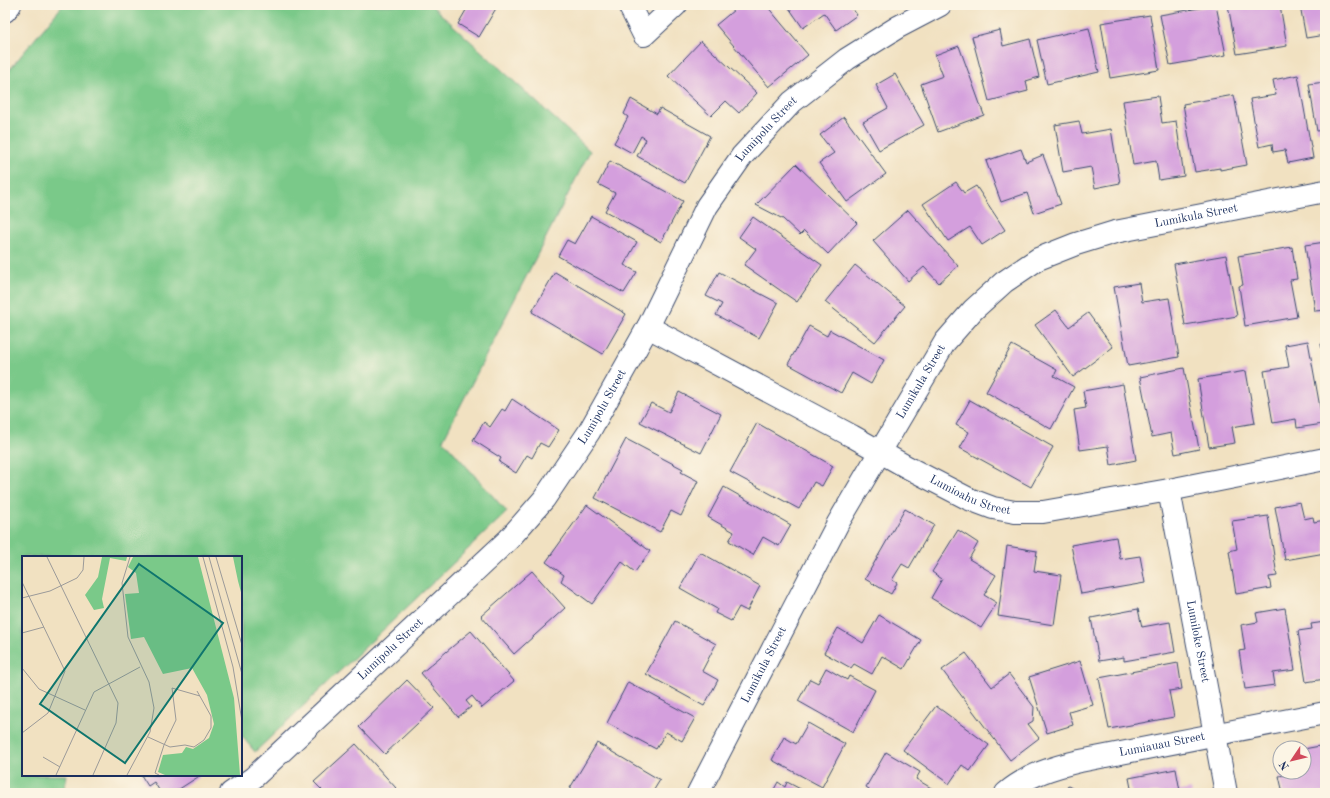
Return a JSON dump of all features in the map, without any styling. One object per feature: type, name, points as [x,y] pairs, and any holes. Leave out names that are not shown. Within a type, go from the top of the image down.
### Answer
[{"type":"main road","points":[[5,11],[10,5]]},
{"type":"main road","points":[[629,5],[644,35],[676,5]]},
{"type":"main road","name":"Lumipolu Street","points":[[231,793],[253,778],[509,539],[544,499],[589,432],[648,327],[707,206],[747,150],[792,102],[847,59],[898,27],[940,5]]},
{"type":"main road","name":"Lumikula Street","points":[[698,793],[838,523],[945,342],[973,310],[1004,282],[1038,259],[1076,244],[1115,232],[1325,191]]},
{"type":"main road","name":"Lumioahu Street","points":[[648,327],[907,467],[969,499],[993,508],[1015,512],[1044,512],[1169,490],[1325,459]]},
{"type":"main road","name":"Lumiloke Street","points":[[1169,490],[1226,793]]},
{"type":"main road","name":"Lumiauau Street","points":[[1006,793],[1025,780],[1052,768],[1080,761],[1325,713]]},
{"type":"green space","points":[[63,5],[431,5],[590,151],[443,440],[507,512],[255,752],[242,736],[242,556],[22,556],[22,776],[67,776],[64,793],[5,793],[5,75]]},
{"type":"building","points":[[469,5],[498,5],[479,37],[458,24]]},
{"type":"building","points":[[740,5],[766,5],[808,55],[769,87],[716,25]]},
{"type":"building","points":[[787,5],[850,5],[857,15],[836,30],[824,13],[803,28]]},
{"type":"building","points":[[1216,5],[1226,55],[1170,65],[1160,15]]},
{"type":"building","points":[[1228,5],[1280,5],[1287,46],[1237,54]]},
{"type":"building","points":[[1300,5],[1325,5],[1325,35],[1306,38]]},
{"type":"building","points":[[1150,15],[1159,70],[1110,78],[1101,23]]},
{"type":"building","points":[[1089,28],[1099,72],[1047,84],[1037,40]]},
{"type":"building","points":[[1000,30],[1003,46],[1030,39],[1039,77],[1026,81],[1028,91],[989,101],[972,37]]},
{"type":"building","points":[[701,41],[757,93],[739,113],[726,101],[711,116],[668,76]]},
{"type":"building","points":[[959,46],[984,115],[938,132],[921,84],[943,76],[935,55]]},
{"type":"building","points":[[895,74],[924,125],[879,150],[863,122],[888,108],[876,85]]},
{"type":"building","points":[[1298,75],[1313,158],[1288,163],[1285,150],[1273,152],[1272,144],[1259,147],[1250,99],[1276,95],[1273,80]]},
{"type":"building","points":[[1325,82],[1325,130],[1317,131],[1309,84]]},
{"type":"building","points":[[1234,95],[1247,165],[1220,170],[1220,168],[1195,172],[1183,104]]},
{"type":"building","points":[[1158,96],[1162,123],[1176,121],[1184,176],[1159,180],[1156,161],[1133,165],[1123,101]]},
{"type":"building","points":[[631,99],[657,114],[660,108],[710,136],[685,183],[637,156],[646,139],[641,136],[632,153],[614,143],[628,117],[624,114]]},
{"type":"building","points":[[844,117],[886,174],[847,202],[819,163],[834,153],[820,135]]},
{"type":"building","points":[[1079,121],[1082,134],[1111,129],[1120,183],[1095,188],[1091,167],[1063,172],[1055,125]]},
{"type":"building","points":[[1021,149],[1026,162],[1043,155],[1061,204],[1034,213],[1027,193],[1001,202],[986,161]]},
{"type":"building","points":[[610,161],[683,201],[661,242],[605,211],[615,193],[598,184]]},
{"type":"building","points":[[796,164],[857,223],[828,254],[804,231],[800,235],[783,219],[756,205]]},
{"type":"building","points":[[956,182],[964,193],[976,186],[1005,230],[982,245],[970,227],[948,241],[923,204]]},
{"type":"building","points":[[908,210],[958,266],[939,283],[924,267],[908,281],[873,241]]},
{"type":"building","points":[[591,216],[637,242],[624,265],[637,272],[624,293],[558,256],[567,240],[575,244]]},
{"type":"building","points":[[753,217],[822,265],[797,302],[744,265],[756,249],[739,237]]},
{"type":"building","points":[[1325,242],[1325,310],[1315,311],[1305,245]]},
{"type":"building","points":[[1292,247],[1297,279],[1290,280],[1297,317],[1245,326],[1239,286],[1243,285],[1238,256]]},
{"type":"building","points":[[1226,255],[1237,316],[1185,325],[1174,264]]},
{"type":"building","points":[[855,265],[905,306],[875,342],[825,302]]},
{"type":"building","points":[[555,272],[626,314],[603,354],[532,312]]},
{"type":"building","points":[[719,272],[778,303],[759,338],[716,315],[722,304],[706,296]]},
{"type":"building","points":[[1139,283],[1142,302],[1169,298],[1179,357],[1128,366],[1114,287]]},
{"type":"building","points":[[1056,310],[1069,327],[1088,313],[1113,347],[1073,377],[1035,325]]},
{"type":"building","points":[[809,326],[827,336],[830,330],[884,360],[871,384],[852,373],[841,393],[788,364]]},
{"type":"building","points":[[1308,341],[1323,424],[1297,428],[1296,419],[1273,423],[1264,371],[1289,367],[1285,345]]},
{"type":"building","points":[[1325,343],[1325,362],[1324,362],[1321,344]]},
{"type":"building","points":[[1012,345],[1057,370],[1054,376],[1074,387],[1051,429],[986,392]]},
{"type":"building","points":[[1184,368],[1199,449],[1175,454],[1171,433],[1152,437],[1140,377]]},
{"type":"building","points":[[1246,371],[1255,423],[1232,427],[1235,443],[1209,447],[1198,379]]},
{"type":"building","points":[[1123,384],[1136,460],[1111,465],[1108,446],[1080,450],[1074,410],[1086,408],[1083,391]]},
{"type":"building","points":[[679,392],[721,414],[701,453],[640,422],[651,403],[669,412]]},
{"type":"building","points":[[512,399],[559,430],[548,447],[540,443],[532,458],[527,455],[516,473],[499,462],[501,458],[473,440],[484,422],[490,427],[502,409],[505,411]]},
{"type":"building","points":[[970,400],[1053,447],[1031,487],[960,448],[969,432],[956,425]]},
{"type":"building","points":[[757,423],[833,466],[822,486],[814,482],[799,509],[730,472]]},
{"type":"building","points":[[626,439],[683,469],[681,472],[698,481],[681,516],[671,511],[660,532],[595,498]]},
{"type":"building","points":[[724,487],[791,525],[779,546],[763,537],[753,555],[729,541],[734,532],[708,517]]},
{"type":"building","points":[[1300,502],[1304,519],[1313,517],[1314,522],[1325,520],[1325,553],[1285,560],[1275,507]]},
{"type":"building","points":[[587,505],[650,551],[635,572],[622,562],[592,604],[561,581],[564,575],[546,562]]},
{"type":"building","points":[[905,509],[934,525],[909,568],[902,564],[892,580],[897,583],[891,594],[865,579]]},
{"type":"building","points":[[1268,516],[1277,576],[1269,577],[1271,588],[1236,594],[1229,551],[1237,549],[1232,521]]},
{"type":"building","points":[[958,530],[978,543],[969,559],[996,575],[984,595],[997,603],[981,628],[931,598],[942,579],[932,572]]},
{"type":"building","points":[[1116,537],[1120,559],[1140,556],[1145,583],[1081,594],[1071,545]]},
{"type":"building","points":[[1007,546],[1037,551],[1034,571],[1061,575],[1054,625],[998,616]]},
{"type":"building","points":[[700,552],[760,586],[747,611],[739,607],[731,621],[715,613],[717,609],[680,588]]},
{"type":"building","points":[[532,571],[565,608],[514,654],[481,616]]},
{"type":"building","points":[[1285,608],[1295,670],[1273,673],[1275,685],[1245,689],[1239,651],[1245,650],[1241,625],[1258,622],[1256,613]]},
{"type":"building","points":[[1138,609],[1142,627],[1170,622],[1175,652],[1124,661],[1124,657],[1099,661],[1091,618]]},
{"type":"building","points":[[879,615],[921,640],[904,669],[882,656],[872,674],[854,664],[851,668],[824,653],[838,628],[863,643]]},
{"type":"building","points":[[675,621],[716,644],[702,671],[718,680],[704,706],[646,674]]},
{"type":"building","points":[[1325,622],[1325,679],[1306,682],[1298,631],[1312,629],[1311,624]]},
{"type":"building","points":[[471,631],[514,681],[482,708],[472,696],[466,701],[471,707],[458,717],[421,673]]},
{"type":"building","points":[[966,653],[992,687],[1009,674],[1034,707],[1033,721],[1028,724],[1039,738],[1010,760],[942,670]]},
{"type":"building","points":[[1080,661],[1093,705],[1069,712],[1073,725],[1047,733],[1029,677]]},
{"type":"building","points":[[1178,663],[1182,689],[1169,691],[1174,717],[1109,729],[1099,678]]},
{"type":"building","points":[[826,668],[847,680],[849,676],[875,690],[853,732],[798,701],[810,679],[818,683]]},
{"type":"building","points":[[407,680],[434,708],[385,754],[359,727]]},
{"type":"building","points":[[628,682],[695,718],[682,741],[666,732],[656,749],[607,723]]},
{"type":"building","points":[[936,706],[989,745],[970,771],[962,765],[949,784],[903,750]]},
{"type":"building","points":[[808,723],[845,744],[822,787],[772,760],[784,737],[796,744]]},
{"type":"building","points":[[597,743],[660,780],[652,793],[579,793],[570,788]]},
{"type":"building","points":[[356,744],[396,788],[390,793],[319,793],[322,790],[314,782]]},
{"type":"building","points":[[1325,745],[1325,793],[1283,793],[1280,780],[1312,780],[1312,747]]},
{"type":"building","points":[[886,752],[920,772],[916,779],[938,792],[867,793],[869,789],[866,787]]},
{"type":"building","points":[[1176,769],[1180,791],[1191,789],[1192,793],[1132,793],[1129,778]]},
{"type":"building","points":[[142,776],[199,776],[173,793],[161,793],[154,782],[148,786]]},
{"type":"building","points":[[778,782],[785,787],[787,782],[808,793],[772,793]]},
{"type":"building","points":[[1068,786],[1081,793],[1064,793]]}]
